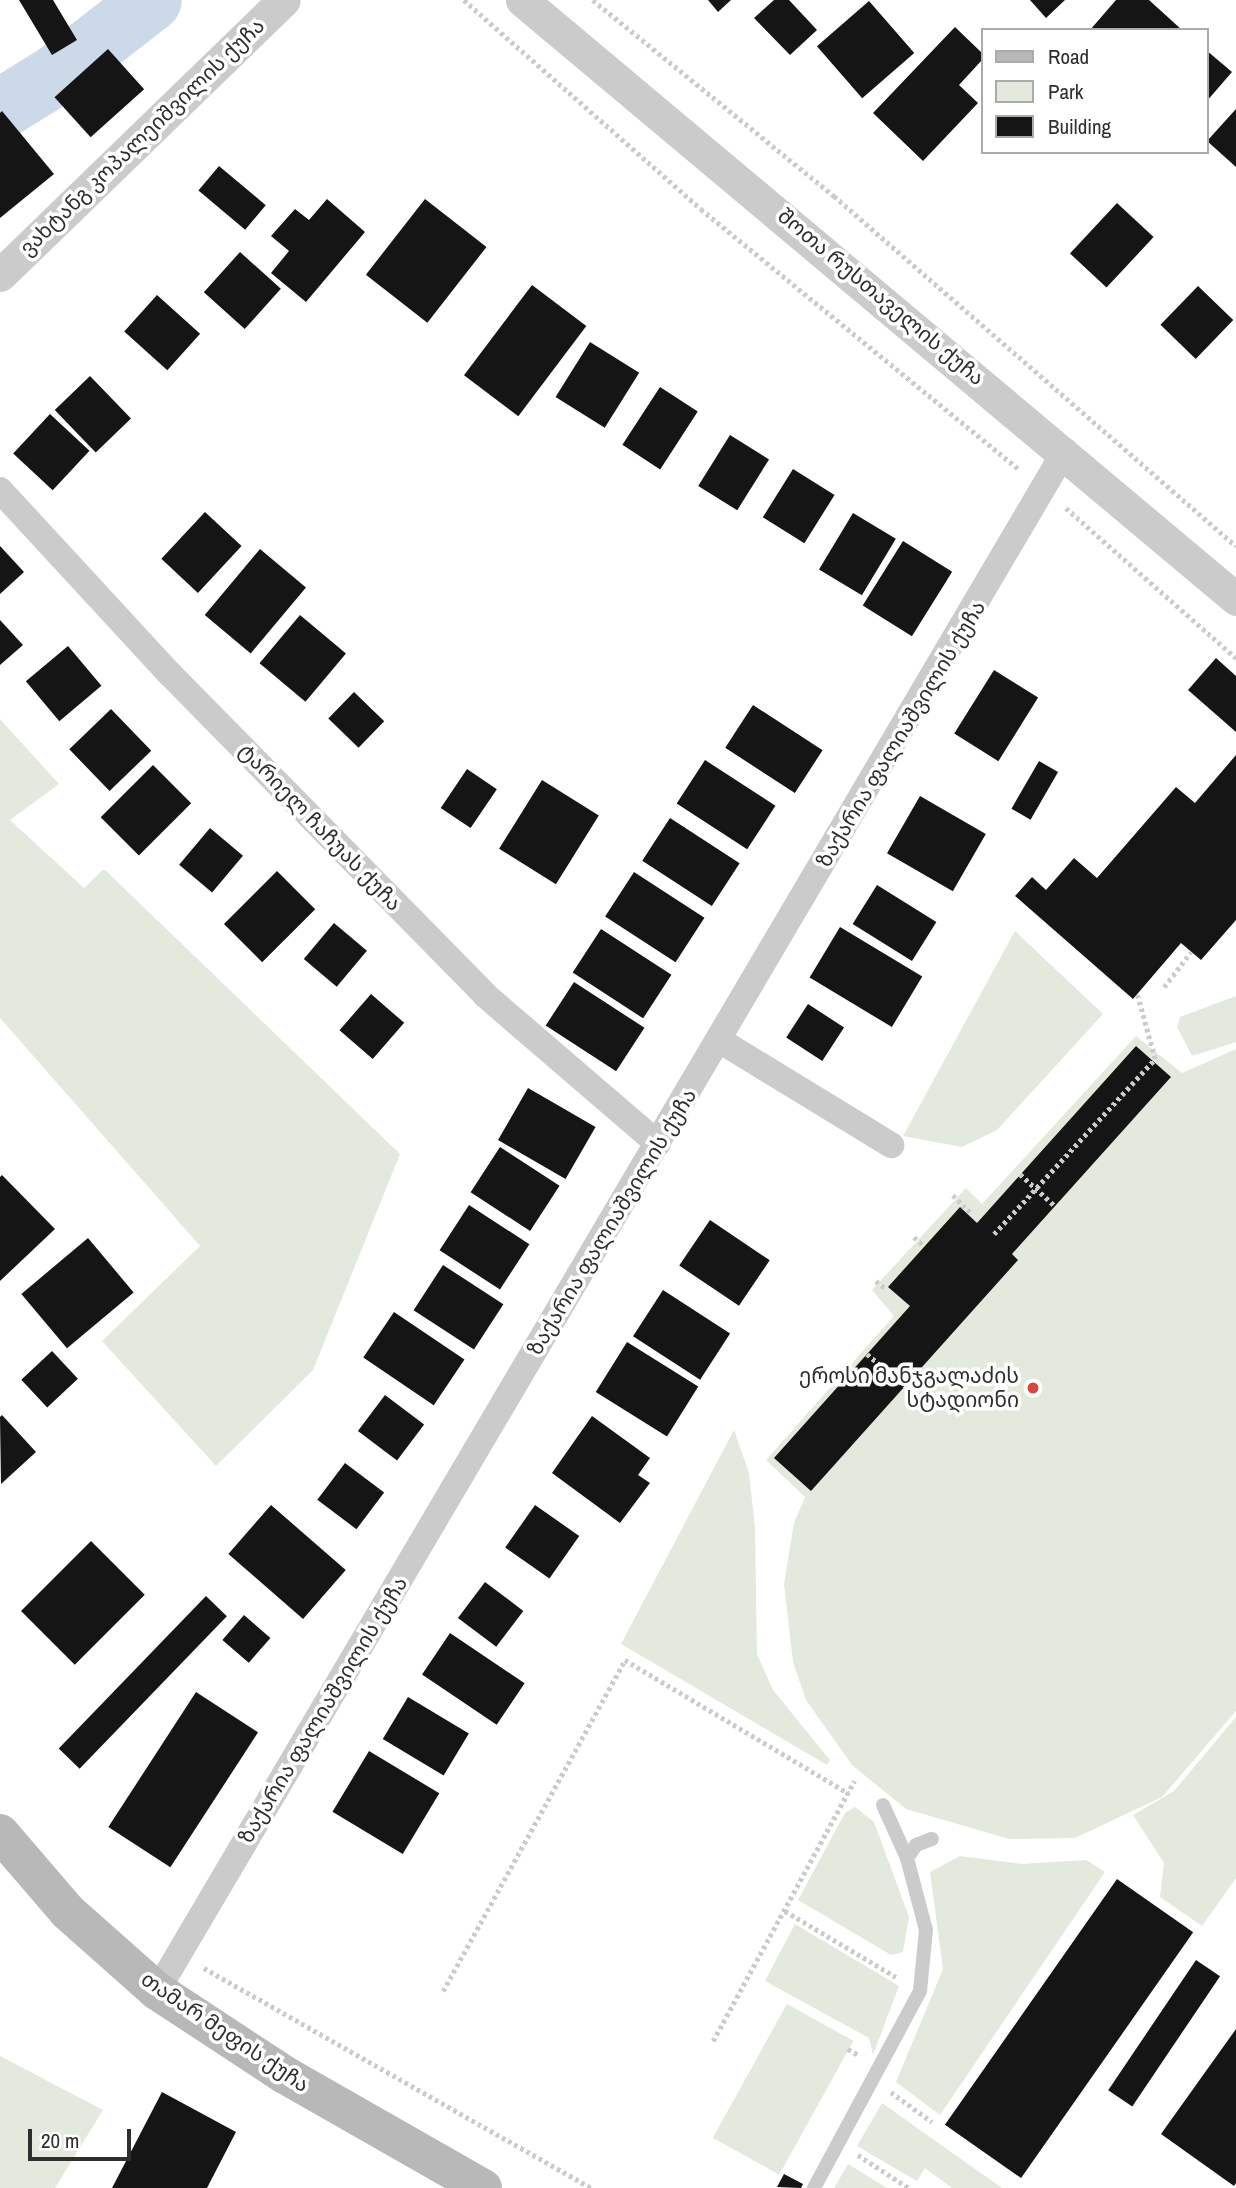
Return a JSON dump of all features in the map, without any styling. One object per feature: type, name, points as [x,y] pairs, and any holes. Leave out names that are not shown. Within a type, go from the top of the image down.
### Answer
[{"type":"main road","name":"თამარ მეფის ქუჩა","points":[[0,1833],[68,1913],[157,1992],[285,2075],[483,2188]]},
{"type":"street","name":"ვახტანგ კოპალეიშვილის ქუჩა","points":[[0,275],[284,0]]},
{"type":"street","name":"შოთა რუსთაველის ქუჩა","points":[[522,0],[1065,451],[1236,598]]},
{"type":"street","name":"ზაქარია ფალიაშვილის ქუჩა","points":[[157,1992],[1045,490],[1065,451]]},
{"type":"street","name":"ტარიელ ჩაჩუას ქუჩა","points":[[0,490],[170,674],[485,995],[658,1144]]},
{"type":"street","points":[[719,1040],[891,1145]]},
{"type":"lane","points":[[814,2188],[920,1991],[926,1930],[907,1858],[883,1805]]},
{"type":"lane","points":[[907,1858],[916,1845],[932,1839]]},
{"type":"path","points":[[464,0],[701,209],[1045,490],[1236,658]]},
{"type":"path","points":[[593,0],[835,196],[1236,545]]},
{"type":"path","points":[[1164,987],[1191,952]]},
{"type":"path","points":[[994,1234],[1155,1059],[1137,994]]},
{"type":"path","points":[[1020,1174],[1055,1206]]},
{"type":"path","points":[[953,1195],[971,1213]]},
{"type":"path","points":[[914,1237],[924,1246]]},
{"type":"path","points":[[876,1281],[885,1289]]},
{"type":"path","points":[[867,1354],[905,1386]]},
{"type":"path","points":[[443,1991],[625,1660],[848,1793]]},
{"type":"path","points":[[713,2041],[854,1781]]},
{"type":"path","points":[[785,1911],[920,1991]]},
{"type":"path","points":[[179,1953],[591,2188]]},
{"type":"path","points":[[874,2079],[932,2122]]},
{"type":"path","points":[[840,2143],[909,2188]]},
{"type":"green space","points":[[0,719],[59,784],[10,820],[84,888],[104,869],[400,1154],[313,1370],[216,1466],[102,1341],[200,1246],[0,1018]]},
{"type":"green space","points":[[1015,931],[1103,1014],[997,1130],[962,1147],[903,1136]]},
{"type":"green space","points":[[1236,996],[1236,1042],[1192,1056],[1177,1027],[1180,1017]]},
{"type":"green space","name":"ეროსი მანჯგალაძის სტადიონი","points":[[1136,1036],[1182,1073],[1236,1049],[1236,1711],[1162,1797],[1075,1838],[1009,1839],[906,1809],[852,1765],[806,1700],[793,1662],[784,1584],[794,1523],[805,1497],[766,1460],[894,1316],[872,1290],[966,1188],[982,1204]]},
{"type":"green space","points":[[734,1430],[749,1473],[755,1528],[757,1654],[773,1690],[830,1760],[827,1765],[621,1644]]},
{"type":"green space","points":[[1236,1717],[1236,1878],[1202,1926],[1160,1897],[1164,1863],[1133,1815],[1174,1791]]},
{"type":"green space","points":[[855,1807],[874,1822],[909,1917],[903,1952],[891,1955],[798,1900],[845,1813]]},
{"type":"green space","points":[[960,1856],[1021,1864],[1086,1860],[1105,1872],[940,2115],[896,2082],[943,1969],[930,1872]]},
{"type":"green space","points":[[795,1924],[899,1986],[873,2055],[869,2038],[765,1981]]},
{"type":"green space","points":[[787,2004],[853,2041],[779,2175],[713,2138]]},
{"type":"green space","points":[[0,2056],[103,2110],[55,2188],[0,2188]]},
{"type":"green space","points":[[882,2103],[1002,2188],[952,2188],[925,2168],[917,2181],[857,2146]]},
{"type":"green space","points":[[848,2164],[887,2188],[834,2188]]},
{"type":"building","points":[[19,0],[53,0],[77,40],[52,55]]},
{"type":"building","points":[[708,0],[731,0],[718,12]]},
{"type":"building","points":[[774,0],[789,0],[817,30],[790,55],[754,18]]},
{"type":"building","points":[[1030,0],[1065,0],[1046,18]]},
{"type":"building","points":[[1116,0],[1149,0],[1180,28],[1092,28]]},
{"type":"building","points":[[869,1],[914,53],[862,98],[817,46]]},
{"type":"building","points":[[955,27],[981,52],[981,61],[959,85],[978,103],[923,161],[873,113]]},
{"type":"building","points":[[108,49],[144,89],[91,137],[54,97]]},
{"type":"building","points":[[1208,52],[1232,72],[1208,100]]},
{"type":"building","points":[[1236,109],[1236,167],[1208,140]]},
{"type":"building","points":[[2,111],[54,174],[0,218],[0,113]]},
{"type":"building","points":[[219,166],[266,205],[245,230],[198,191]]},
{"type":"building","points":[[327,199],[365,232],[306,302],[271,273],[289,251],[271,236],[295,209],[309,220]]},
{"type":"building","points":[[425,199],[486,247],[427,323],[366,275]]},
{"type":"building","points":[[1117,203],[1154,237],[1107,288],[1070,253]]},
{"type":"building","points":[[240,252],[281,289],[245,329],[204,292]]},
{"type":"building","points":[[532,285],[586,326],[518,416],[464,375]]},
{"type":"building","points":[[1198,286],[1233,320],[1196,359],[1160,325]]},
{"type":"building","points":[[157,295],[200,334],[167,370],[124,331]]},
{"type":"building","points":[[590,342],[639,373],[605,428],[556,397]]},
{"type":"building","points":[[90,376],[131,418],[96,452],[55,410]]},
{"type":"building","points":[[660,387],[698,412],[660,469],[622,445]]},
{"type":"building","points":[[50,414],[89,451],[53,490],[13,453]]},
{"type":"building","points":[[730,435],[769,459],[737,510],[698,486]]},
{"type":"building","points":[[793,469],[835,495],[804,543],[763,517]]},
{"type":"building","points":[[205,512],[242,546],[198,593],[161,559]]},
{"type":"building","points":[[853,513],[896,539],[862,595],[819,570]]},
{"type":"building","points":[[903,541],[952,572],[912,636],[863,605]]},
{"type":"building","points":[[0,546],[24,572],[0,594]]},
{"type":"building","points":[[260,549],[306,588],[251,653],[205,615]]},
{"type":"building","points":[[300,615],[346,654],[305,702],[260,663]]},
{"type":"building","points":[[0,620],[23,645],[0,665]]},
{"type":"building","points":[[68,646],[101,686],[59,721],[26,681]]},
{"type":"building","points":[[1216,658],[1236,676],[1236,732],[1188,690]]},
{"type":"building","points":[[994,670],[1038,698],[998,761],[954,734]]},
{"type":"building","points":[[354,692],[384,721],[359,748],[328,719]]},
{"type":"building","points":[[753,705],[823,750],[795,793],[725,748]]},
{"type":"building","points":[[111,709],[151,751],[110,791],[69,749]]},
{"type":"building","points":[[1236,755],[1236,920],[1201,960],[1181,943],[1133,999],[1015,896],[1032,877],[1046,890],[1074,858],[1097,878],[1176,787],[1195,803]]},
{"type":"building","points":[[705,760],[775,806],[747,849],[677,804]]},
{"type":"building","points":[[1039,761],[1058,772],[1031,820],[1012,809]]},
{"type":"building","points":[[153,765],[191,803],[139,856],[101,817]]},
{"type":"building","points":[[467,769],[497,789],[471,828],[441,808]]},
{"type":"building","points":[[542,780],[599,816],[556,884],[499,849]]},
{"type":"building","points":[[920,796],[986,834],[953,891],[887,853]]},
{"type":"building","points":[[670,818],[740,863],[712,906],[642,861]]},
{"type":"building","points":[[210,828],[243,856],[212,892],[179,865]]},
{"type":"building","points":[[277,871],[315,909],[262,962],[224,924]]},
{"type":"building","points":[[634,872],[704,918],[676,962],[605,916]]},
{"type":"building","points":[[877,885],[936,922],[912,961],[853,924]]},
{"type":"building","points":[[334,923],[367,951],[337,987],[304,959]]},
{"type":"building","points":[[840,927],[922,976],[892,1027],[810,978]]},
{"type":"building","points":[[601,929],[671,975],[643,1018],[573,973]]},
{"type":"building","points":[[574,982],[644,1028],[616,1071],[546,1026]]},
{"type":"building","points":[[371,994],[404,1023],[373,1059],[340,1030]]},
{"type":"building","points":[[808,1004],[844,1027],[822,1061],[786,1038]]},
{"type":"building","points":[[1136,1046],[1171,1077],[1012,1254],[1018,1260],[811,1491],[774,1458],[910,1306],[888,1287],[960,1207],[977,1223]]},
{"type":"building","points":[[528,1088],[596,1127],[566,1179],[498,1140]]},
{"type":"building","points":[[500,1147],[560,1186],[530,1231],[471,1192]]},
{"type":"building","points":[[2,1175],[55,1229],[0,1281],[0,1177]]},
{"type":"building","points":[[469,1205],[529,1244],[500,1290],[440,1250]]},
{"type":"building","points":[[710,1220],[770,1260],[739,1306],[679,1266]]},
{"type":"building","points":[[88,1238],[134,1292],[67,1348],[21,1294]]},
{"type":"building","points":[[443,1265],[503,1304],[474,1350],[414,1310]]},
{"type":"building","points":[[663,1290],[730,1334],[700,1380],[633,1336]]},
{"type":"building","points":[[394,1312],[464,1360],[434,1405],[363,1358]]},
{"type":"building","points":[[627,1342],[698,1387],[667,1437],[596,1392]]},
{"type":"building","points":[[52,1351],[78,1379],[47,1407],[21,1380]]},
{"type":"building","points":[[385,1395],[424,1424],[397,1460],[358,1431]]},
{"type":"building","points":[[2,1415],[36,1452],[1,1484],[0,1417]]},
{"type":"building","points":[[592,1416],[650,1458],[638,1475],[650,1483],[620,1523],[552,1473]]},
{"type":"building","points":[[345,1463],[384,1492],[356,1529],[317,1500]]},
{"type":"building","points":[[271,1505],[346,1570],[303,1619],[228,1554]]},
{"type":"building","points":[[535,1505],[579,1536],[549,1579],[505,1548]]},
{"type":"building","points":[[91,1541],[145,1595],[75,1665],[21,1611]]},
{"type":"building","points":[[485,1582],[523,1611],[496,1647],[458,1618]]},
{"type":"building","points":[[206,1596],[227,1616],[80,1769],[59,1749]]},
{"type":"building","points":[[244,1615],[270,1638],[249,1663],[222,1640]]},
{"type":"building","points":[[450,1633],[525,1683],[497,1725],[422,1674]]},
{"type":"building","points":[[196,1692],[258,1732],[170,1867],[108,1827]]},
{"type":"building","points":[[408,1697],[469,1734],[444,1776],[383,1739]]},
{"type":"building","points":[[369,1751],[439,1793],[403,1854],[332,1812]]},
{"type":"building","points":[[1117,1879],[1193,1932],[1021,2178],[945,2125]]},
{"type":"building","points":[[1196,1960],[1220,1976],[1132,2106],[1108,2090]]},
{"type":"building","points":[[1236,2029],[1236,2183],[1234,2186],[1161,2134]]},
{"type":"building","points":[[162,2092],[236,2132],[207,2188],[112,2188]]},
{"type":"building","points":[[784,2174],[803,2184],[801,2188],[777,2187]]},
{"type":"waterway","points":[[0,109],[56,74],[151,0]]},
{"type":"place","name":"ეროსი მანჯგალაძის სტადიონი","points":[[1033,1388]]}]
